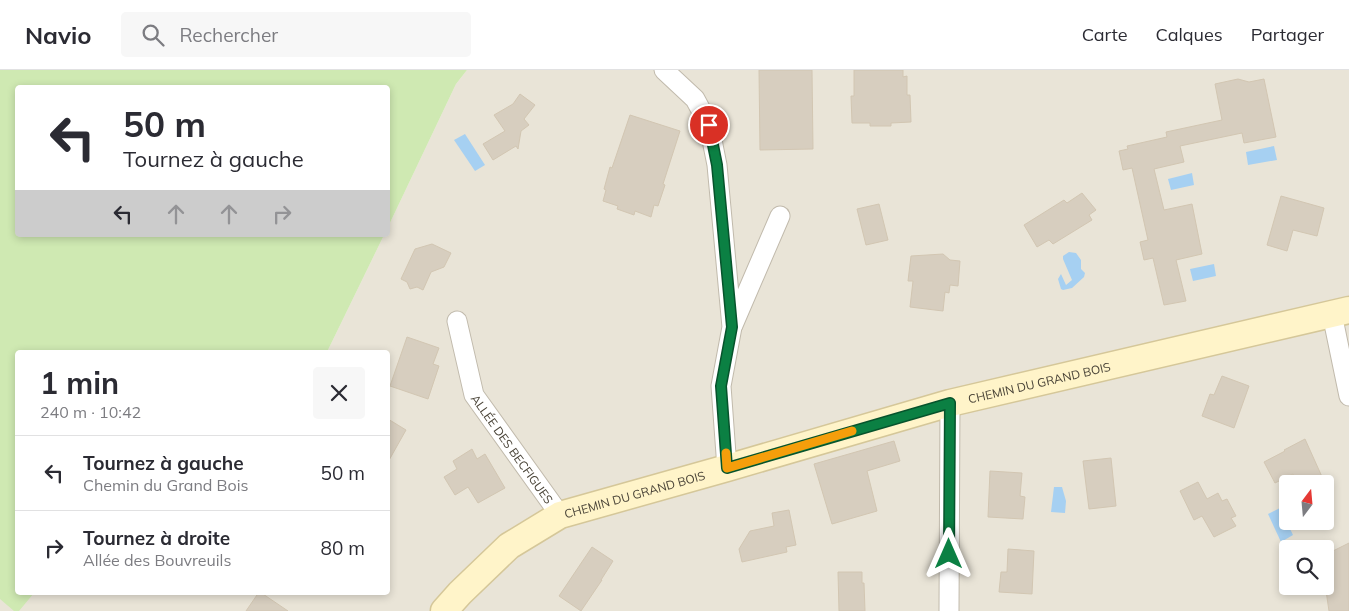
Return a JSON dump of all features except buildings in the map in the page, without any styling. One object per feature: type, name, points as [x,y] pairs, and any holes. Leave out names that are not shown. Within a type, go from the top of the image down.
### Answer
[{"type":"street","points":[[664,70],[695,99],[709,125],[717,165],[732,327]]},
{"type":"street","points":[[727,468],[721,386],[732,327],[780,216]]},
{"type":"street","points":[[1340,312],[1349,396]]},
{"type":"street","name":"CHEMIN DU GRAND BOIS","points":[[444,611],[509,546],[560,515],[950,403],[1340,312]]},
{"type":"street","name":"ALLÉE DES BECFIGUES","points":[[457,321],[474,395],[560,515]]},
{"type":"street","points":[[949,611],[950,403]]},
{"type":"shaded area","points":[[467,70],[1349,70],[1349,611],[0,611],[0,559],[15,586],[15,595],[390,595],[390,350],[328,350],[383,237],[390,237],[390,223],[456,84]]},
{"type":"green space","points":[[0,70],[467,70],[456,84],[390,223],[390,85],[15,85],[15,237],[383,237],[328,350],[15,350],[15,595],[32,595],[19,611],[14,611],[0,599]]},
{"type":"water","points":[[465,134],[485,165],[475,171],[454,140]]},
{"type":"water","points":[[1274,146],[1277,160],[1248,165],[1246,152]]},
{"type":"water","points":[[1192,173],[1194,185],[1171,190],[1168,179]]},
{"type":"water","points":[[1069,252],[1076,253],[1081,260],[1081,269],[1085,273],[1084,277],[1072,288],[1063,290],[1058,279],[1061,274],[1066,285],[1072,280],[1063,259],[1063,256]]},
{"type":"water","points":[[1214,264],[1216,276],[1193,281],[1190,269]]},
{"type":"water","points":[[1054,487],[1062,487],[1066,501],[1065,513],[1051,512]]},
{"type":"water","points":[[1279,508],[1279,530],[1291,530],[1293,535],[1284,540],[1280,540],[1268,514]]},
{"type":"slow traffic","points":[[726,453],[727,468],[852,431]]},
{"type":"route","points":[[709,125],[717,165],[732,327],[721,386],[727,468],[950,403],[949,554]]}]
